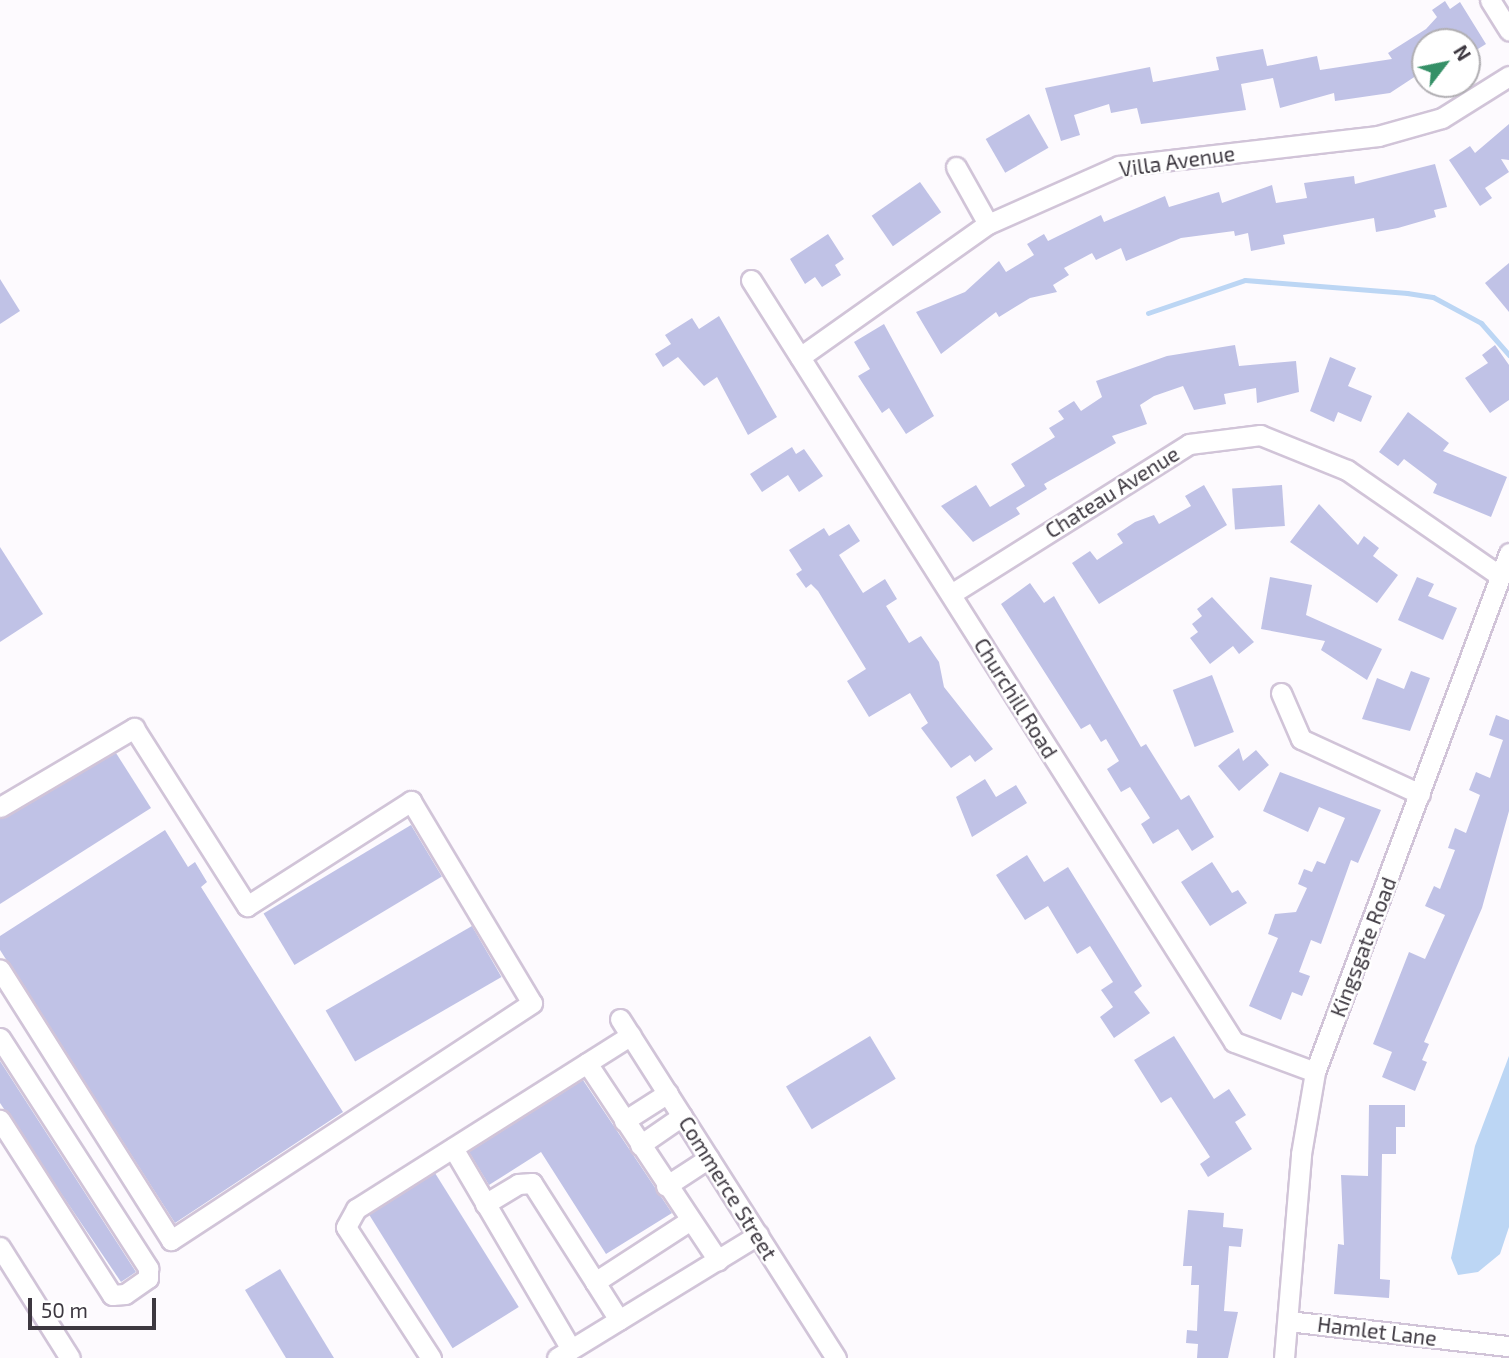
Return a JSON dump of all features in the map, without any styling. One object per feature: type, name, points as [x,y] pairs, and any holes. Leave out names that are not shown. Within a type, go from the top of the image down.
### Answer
[{"type":"street","points":[[1490,0],[1509,30]]},
{"type":"street","name":"Villa Avenue","points":[[800,357],[988,224],[1119,166],[1391,133],[1442,118],[1509,76]]},
{"type":"street","points":[[956,167],[988,224]]},
{"type":"street","name":"Churchill Road","points":[[751,280],[1234,1042],[1315,1072]]},
{"type":"street","name":"Chateau Avenue","points":[[951,594],[1189,444],[1260,435],[1347,470],[1500,576]]},
{"type":"street","name":"Kingsgate Road","points":[[1284,1358],[1315,1072],[1509,552]]},
{"type":"street","points":[[1281,693],[1301,739],[1420,794]]},
{"type":"street","points":[[0,807],[134,728],[247,906],[411,801],[532,1003],[171,1240],[0,969]]},
{"type":"street","name":"Commerce Street","points":[[587,1063],[626,1027],[836,1358]]},
{"type":"street","points":[[0,1038],[148,1268],[148,1278],[125,1294],[112,1295],[0,1120]]},
{"type":"street","points":[[430,1358],[346,1227],[356,1209],[587,1063],[689,1221],[718,1260]]},
{"type":"street","points":[[624,1121],[668,1093]]},
{"type":"street","points":[[640,1145],[682,1116]]},
{"type":"street","points":[[453,1147],[564,1354],[758,1235]]},
{"type":"street","points":[[666,1186],[709,1158]]},
{"type":"street","points":[[485,1204],[518,1184],[533,1183],[619,1320]]},
{"type":"street","points":[[595,1282],[689,1221]]},
{"type":"street","points":[[0,1247],[70,1358]]},
{"type":"street","name":"Hamlet Lane","points":[[1288,1321],[1509,1346]]},
{"type":"water","points":[[1509,1056],[1509,1227],[1500,1254],[1478,1272],[1458,1275],[1451,1258],[1475,1146]]},
{"type":"building","points":[[1445,1],[1450,9],[1460,2],[1476,28],[1427,28],[1437,17],[1432,10]]},
{"type":"building","points":[[1411,38],[1411,79],[1390,93],[1335,101],[1334,93],[1280,108],[1273,78],[1241,84],[1246,110],[1141,124],[1137,108],[1111,113],[1109,104],[1074,115],[1080,135],[1061,141],[1045,88],[1150,67],[1153,82],[1219,70],[1216,57],[1263,49],[1267,66],[1317,56],[1320,70],[1392,59],[1388,53]]},
{"type":"building","points":[[1029,114],[1048,148],[1005,173],[986,139]]},
{"type":"building","points":[[1509,124],[1509,160],[1501,159],[1509,172],[1485,188],[1492,198],[1480,206],[1449,160],[1470,146],[1475,153]]},
{"type":"building","points":[[1435,164],[1447,207],[1434,210],[1436,217],[1398,228],[1376,232],[1374,218],[1283,235],[1285,244],[1251,251],[1248,233],[1235,236],[1234,231],[1181,238],[1126,261],[1121,248],[1096,260],[1092,253],[1064,268],[1069,275],[1053,285],[1057,292],[1030,298],[999,317],[996,312],[941,354],[916,312],[965,292],[999,261],[1006,272],[1034,255],[1027,244],[1044,234],[1048,241],[1101,215],[1104,222],[1165,196],[1169,207],[1219,192],[1222,203],[1272,185],[1276,203],[1307,198],[1304,183],[1354,176],[1355,184]]},
{"type":"building","points":[[920,182],[941,212],[893,246],[872,216]]},
{"type":"building","points":[[828,234],[844,259],[835,265],[841,275],[822,287],[815,277],[805,284],[790,259]]},
{"type":"building","points":[[1509,263],[1509,312],[1485,283]]},
{"type":"building","points":[[0,279],[20,311],[0,324]]},
{"type":"building","points":[[719,316],[777,417],[748,435],[717,377],[704,386],[678,357],[663,367],[655,354],[671,344],[665,335],[692,318],[699,329]]},
{"type":"building","points":[[884,324],[934,416],[906,434],[889,408],[882,413],[858,376],[870,369],[854,342]]},
{"type":"building","points":[[1235,345],[1239,366],[1296,361],[1299,392],[1257,403],[1256,388],[1224,394],[1226,404],[1194,410],[1183,386],[1154,396],[1140,405],[1147,424],[1112,436],[1116,443],[1044,484],[1047,489],[1016,508],[1020,514],[973,542],[941,506],[976,485],[990,507],[1025,486],[1011,464],[1055,437],[1049,428],[1064,419],[1058,411],[1074,401],[1081,411],[1102,397],[1096,381],[1167,356]]},
{"type":"building","points":[[1495,345],[1509,365],[1509,400],[1490,413],[1465,378],[1488,363],[1482,355]]},
{"type":"building","points":[[1330,357],[1356,368],[1348,386],[1372,396],[1361,422],[1338,412],[1334,422],[1310,411]]},
{"type":"building","points":[[1408,412],[1449,443],[1443,451],[1507,477],[1491,517],[1433,493],[1437,484],[1404,459],[1398,466],[1379,452]]},
{"type":"building","points":[[792,447],[796,454],[804,449],[823,476],[799,492],[788,475],[762,492],[750,474]]},
{"type":"building","points":[[1204,485],[1227,525],[1099,604],[1072,563],[1090,551],[1097,560],[1123,543],[1117,534],[1135,522],[1154,515],[1159,524],[1191,506],[1185,496]]},
{"type":"building","points":[[1282,485],[1285,526],[1235,529],[1232,488]]},
{"type":"building","points":[[1319,504],[1358,545],[1364,536],[1379,548],[1373,556],[1398,575],[1377,603],[1290,542]]},
{"type":"building","points":[[849,524],[860,541],[839,555],[863,593],[885,579],[897,599],[886,606],[909,643],[921,636],[939,662],[944,687],[993,749],[975,762],[970,755],[951,768],[921,728],[928,723],[910,693],[869,717],[847,681],[866,669],[818,591],[811,584],[806,588],[796,574],[802,570],[789,550],[824,528],[829,536]]},
{"type":"building","points":[[0,547],[43,614],[0,642]]},
{"type":"building","points":[[1270,577],[1312,585],[1306,615],[1382,649],[1367,680],[1321,650],[1325,641],[1261,629]]},
{"type":"building","points":[[1417,577],[1434,584],[1428,596],[1457,608],[1443,640],[1398,620]]},
{"type":"building","points":[[1030,583],[1044,603],[1054,596],[1141,747],[1146,744],[1181,800],[1189,795],[1214,837],[1192,851],[1178,829],[1153,844],[1141,824],[1150,818],[1130,787],[1121,792],[1107,769],[1119,761],[1106,739],[1101,742],[1090,724],[1081,729],[1001,604]]},
{"type":"building","points":[[1212,597],[1254,642],[1239,654],[1233,646],[1210,664],[1190,638],[1198,632],[1192,624],[1202,616],[1197,609]]},
{"type":"building","points":[[1411,671],[1430,678],[1410,731],[1362,719],[1377,678],[1404,689]]},
{"type":"building","points":[[1212,675],[1234,732],[1195,747],[1173,690]]},
{"type":"building","points":[[1496,715],[1509,720],[1509,811],[1482,908],[1424,1042],[1429,1044],[1422,1060],[1427,1062],[1415,1091],[1382,1077],[1392,1052],[1373,1044],[1409,952],[1425,959],[1445,915],[1425,906],[1434,886],[1440,889],[1455,850],[1448,848],[1455,828],[1466,833],[1480,795],[1469,790],[1476,772],[1490,778],[1503,740],[1489,735]]},
{"type":"building","points":[[1239,748],[1243,761],[1256,750],[1269,765],[1239,791],[1218,766]]},
{"type":"building","points":[[116,753],[151,808],[0,904],[0,819]]},
{"type":"building","points":[[1280,772],[1381,810],[1358,863],[1351,860],[1321,944],[1311,940],[1299,972],[1310,976],[1302,996],[1292,992],[1281,1020],[1249,1006],[1278,938],[1268,934],[1275,914],[1296,912],[1307,888],[1298,884],[1304,869],[1312,872],[1317,861],[1325,864],[1345,818],[1319,807],[1308,832],[1263,811]]},
{"type":"building","points":[[985,779],[996,797],[1016,785],[1027,803],[972,837],[956,797]]},
{"type":"building","points":[[411,825],[442,876],[294,965],[264,914]]},
{"type":"building","points":[[165,830],[188,867],[195,862],[207,882],[201,887],[343,1112],[175,1223],[0,950],[0,936]]},
{"type":"building","points":[[1027,855],[1044,882],[1068,867],[1142,986],[1134,992],[1150,1013],[1114,1038],[1100,1017],[1113,1007],[1101,990],[1113,982],[1090,946],[1077,954],[1048,906],[1025,920],[996,875]]},
{"type":"building","points":[[1212,862],[1232,893],[1238,890],[1247,903],[1210,926],[1181,882]]},
{"type":"building","points":[[472,926],[502,977],[355,1062],[326,1011]]},
{"type":"building","points":[[870,1036],[896,1079],[812,1129],[786,1086]]},
{"type":"building","points":[[1174,1036],[1214,1099],[1229,1089],[1246,1115],[1235,1122],[1252,1149],[1208,1177],[1200,1164],[1210,1157],[1171,1097],[1161,1103],[1134,1060]]},
{"type":"building","points":[[0,1061],[136,1272],[121,1282],[0,1103]]},
{"type":"building","points":[[583,1080],[672,1213],[606,1254],[541,1152],[489,1185],[469,1152]]},
{"type":"building","points":[[1369,1105],[1405,1105],[1405,1127],[1396,1127],[1396,1154],[1382,1154],[1380,1279],[1390,1280],[1389,1298],[1334,1294],[1338,1244],[1344,1245],[1341,1175],[1368,1176]]},
{"type":"building","points":[[435,1173],[519,1307],[453,1348],[369,1214]]},
{"type":"building","points":[[1188,1210],[1224,1213],[1223,1227],[1243,1229],[1241,1247],[1229,1246],[1224,1311],[1238,1312],[1228,1358],[1197,1358],[1198,1344],[1186,1343],[1187,1330],[1197,1331],[1199,1285],[1191,1285],[1192,1266],[1183,1266]]},
{"type":"building","points":[[280,1269],[334,1358],[286,1358],[245,1290]]},
{"type":"waterway","points":[[1148,313],[1245,280],[1407,293],[1433,297],[1481,323],[1509,355]]}]
